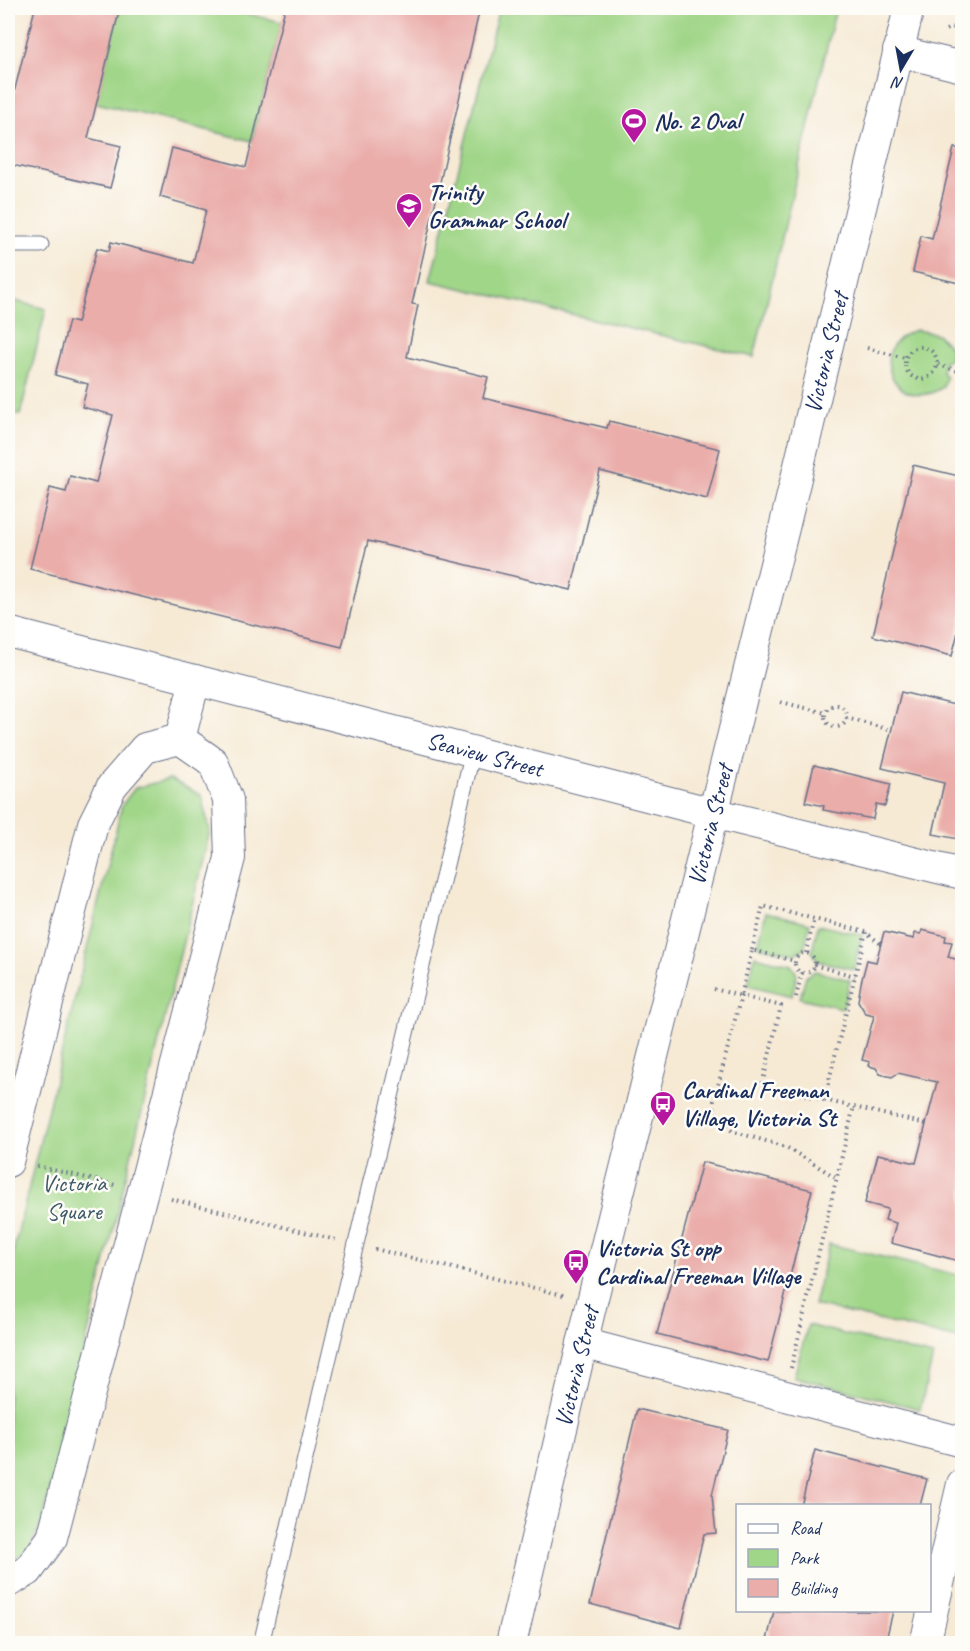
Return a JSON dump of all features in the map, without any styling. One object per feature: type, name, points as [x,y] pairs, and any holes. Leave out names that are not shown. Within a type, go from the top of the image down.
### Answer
[{"type":"street","name":"Victoria Street","points":[[511,1644],[582,1343],[788,512],[909,8]]},
{"type":"street","points":[[898,51],[963,68]]},
{"type":"street","name":"Seaview Street","points":[[8,632],[713,813],[963,874]]},
{"type":"street","points":[[180,739],[195,680]]},
{"type":"street","points":[[8,1160],[93,824],[112,786],[145,748],[180,739],[213,762],[228,800],[230,858],[52,1538],[28,1571],[8,1582]]},
{"type":"street","points":[[582,1343],[963,1442]]},
{"type":"street","points":[[925,1644],[963,1484]]},
{"type":"lane","points":[[8,245],[41,245]]},
{"type":"lane","points":[[261,1644],[473,751]]},
{"type":"path","points":[[945,30],[963,23]]},
{"type":"path","points":[[924,346],[936,355],[938,365],[928,377],[918,379],[909,373],[906,358],[913,349],[924,346]]},
{"type":"path","points":[[867,348],[906,358]]},
{"type":"path","points":[[938,365],[963,372]]},
{"type":"path","points":[[781,702],[826,713]]},
{"type":"path","points":[[839,705],[845,710],[846,718],[839,726],[832,726],[825,719],[830,707],[839,705]]},
{"type":"path","points":[[846,718],[891,730]]},
{"type":"path","points":[[837,1179],[786,1147],[732,1131],[715,1114],[714,1101],[763,906],[866,932],[881,944]]},
{"type":"path","points":[[806,953],[814,920]]},
{"type":"path","points":[[824,1100],[866,932]]},
{"type":"path","points":[[752,950],[795,961]]},
{"type":"path","points":[[806,953],[814,958],[814,965],[809,972],[802,972],[797,969],[795,961],[800,954],[806,953]]},
{"type":"path","points":[[814,965],[855,976]]},
{"type":"path","points":[[796,997],[802,972]]},
{"type":"path","points":[[714,989],[781,1006],[762,1085],[926,1124]]},
{"type":"path","points":[[790,1371],[854,1106]]},
{"type":"path","points":[[8,1160],[592,1302]]},
{"type":"green space","points":[[120,8],[222,8],[282,22],[252,141],[96,103]]},
{"type":"green space","name":"No. 2 Oval","points":[[499,8],[836,8],[754,357],[430,281]]},
{"type":"green space","points":[[8,299],[46,309],[20,415],[8,412]]},
{"type":"green space","points":[[916,330],[937,334],[951,348],[950,359],[944,361],[942,372],[946,377],[943,387],[926,394],[911,393],[900,387],[892,376],[888,363],[891,350],[900,338]]},
{"type":"green space","name":"Victoria Square","points":[[170,779],[201,795],[210,831],[42,1523],[26,1554],[8,1562],[8,1273],[122,805],[135,788]]},
{"type":"green space","points":[[766,912],[810,923],[804,949],[794,954],[758,946]]},
{"type":"green space","points":[[818,925],[862,935],[854,969],[818,961],[812,951]]},
{"type":"green space","points":[[755,956],[791,965],[797,974],[792,996],[748,985]]},
{"type":"green space","points":[[815,971],[850,980],[843,1008],[800,998],[806,976]]},
{"type":"green space","points":[[829,1244],[962,1276],[962,1340],[814,1305]]},
{"type":"green space","points":[[808,1325],[933,1356],[920,1409],[794,1377]]},
{"type":"building","points":[[35,8],[120,8],[88,138],[121,146],[110,188],[8,164],[8,117]]},
{"type":"building","points":[[285,8],[480,8],[412,304],[418,305],[407,357],[488,377],[483,398],[607,428],[609,421],[720,449],[707,499],[600,471],[571,590],[368,541],[342,647],[30,569],[50,488],[66,492],[70,476],[96,483],[113,415],[82,407],[88,384],[55,375],[69,321],[77,323],[97,248],[109,251],[111,242],[193,263],[206,210],[160,197],[172,148],[246,167]]},
{"type":"building","points":[[954,148],[963,149],[963,284],[913,272],[921,236],[932,239]]},
{"type":"building","points":[[913,465],[963,477],[963,612],[952,656],[873,636]]},
{"type":"building","points":[[901,692],[963,707],[963,836],[959,836],[958,839],[933,834],[944,783],[882,768]]},
{"type":"building","points":[[814,765],[891,784],[885,806],[876,804],[873,819],[823,810],[824,806],[805,802]]},
{"type":"building","points":[[922,930],[946,936],[945,941],[952,942],[948,957],[963,961],[963,1248],[959,1261],[891,1243],[896,1223],[885,1220],[888,1209],[865,1203],[878,1154],[916,1163],[937,1082],[898,1073],[892,1077],[880,1074],[876,1068],[869,1066],[870,1062],[862,1060],[874,1016],[866,1014],[858,1001],[861,983],[867,960],[876,962],[884,932],[914,939],[915,933],[921,934]]},
{"type":"building","points":[[702,1162],[812,1190],[768,1362],[657,1334]]},
{"type":"building","points":[[637,1409],[728,1430],[712,1495],[716,1533],[704,1534],[681,1628],[590,1604]]},
{"type":"building","points":[[815,1450],[927,1479],[921,1504],[802,1504]]},
{"type":"building","points":[[774,1612],[893,1612],[885,1644],[766,1644]]},
{"type":"place","name":"No. 2 Oval","points":[[634,144]]},
{"type":"place","name":"Trinity Grammar School","points":[[409,229]]},
{"type":"place","name":"Cardinal Freeman Village, Victoria St","points":[[663,1127]]},
{"type":"place","name":"Victoria St opp Cardinal Freeman Village","points":[[576,1285]]}]
